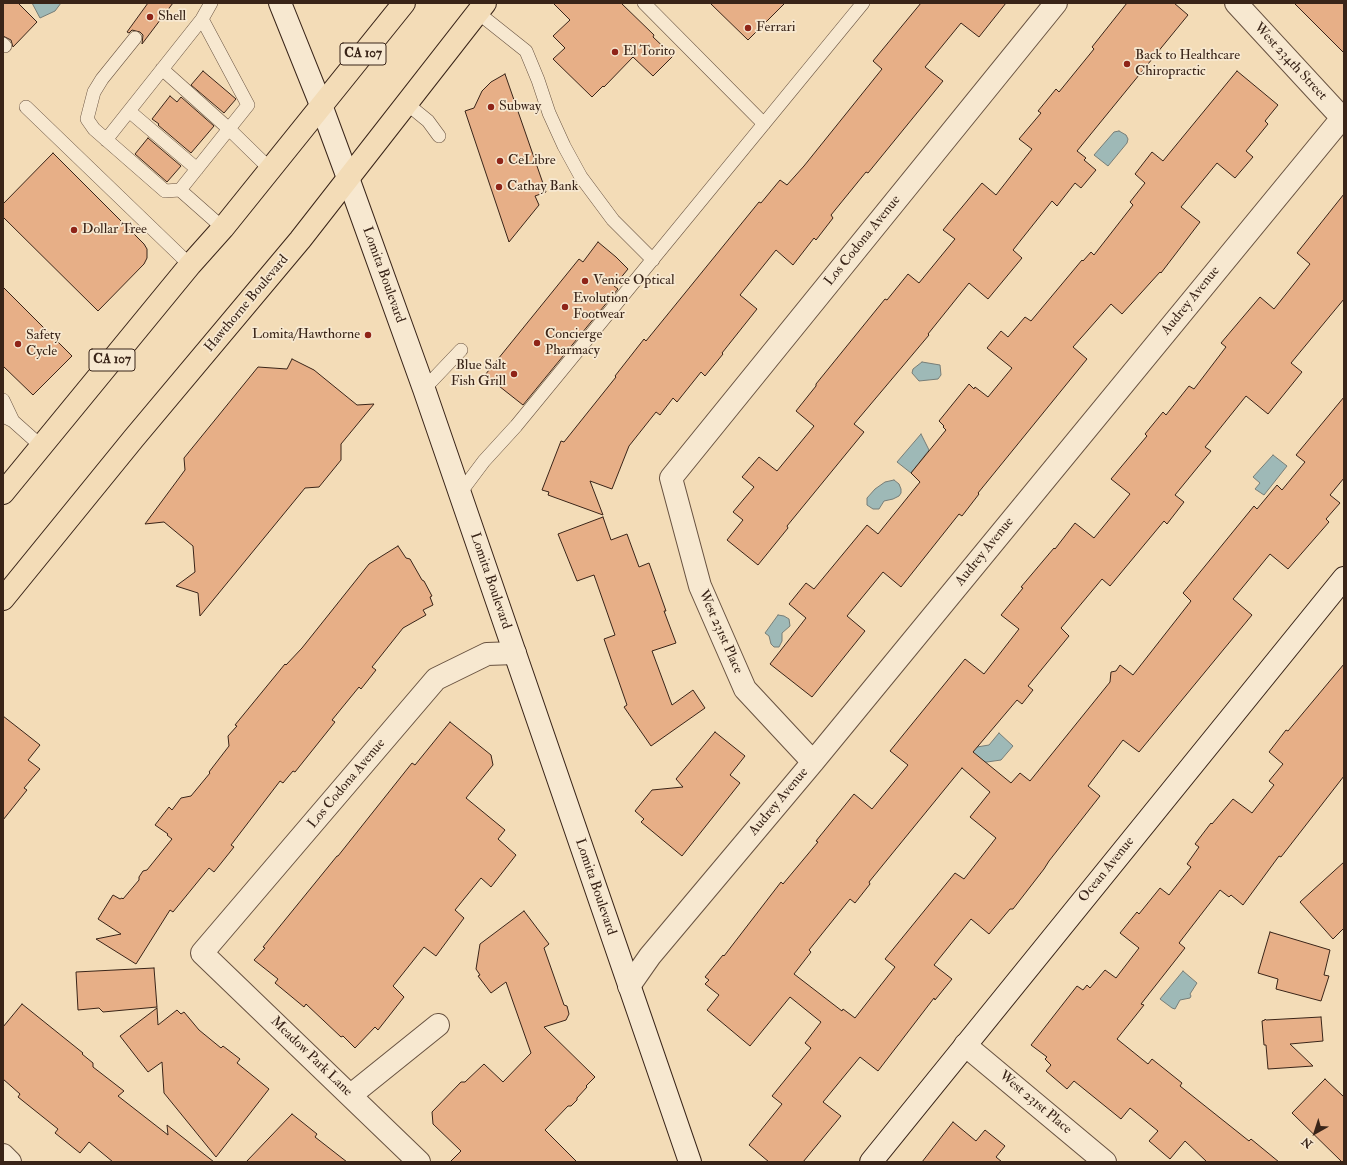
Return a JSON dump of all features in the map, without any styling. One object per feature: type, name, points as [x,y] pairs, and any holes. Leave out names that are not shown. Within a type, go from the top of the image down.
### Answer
[{"type":"main road","name":"CA 107","points":[[3,493],[190,265],[223,228],[404,3]]},
{"type":"main road","name":"Hawthorne Boulevard","points":[[3,599],[134,438],[300,240],[481,7]]},
{"type":"street","name":"Lomita Boulevard","points":[[280,3],[321,105],[424,389],[690,1162]]},
{"type":"street","name":"Los Codona Avenue","points":[[671,478],[1056,3]]},
{"type":"street","name":"West 234th Street","points":[[1236,3],[1343,119]]},
{"type":"street","name":"Audrey Avenue","points":[[629,986],[650,956],[813,762],[1343,119]]},
{"type":"street","name":"West 231st Place","points":[[671,478],[700,586],[745,689],[813,762]]},
{"type":"street","name":"Ocean Avenue","points":[[871,1162],[1344,578]]},
{"type":"street","name":"Los Codona Avenue","points":[[202,953],[436,679],[487,654],[515,654]]},
{"type":"street","name":"Meadow Park Lane","points":[[202,953],[351,1095],[413,1160]]},
{"type":"street","points":[[351,1095],[438,1025]]},
{"type":"street","name":"West 231st Place","points":[[965,1045],[1105,1162]]},
{"type":"street","points":[[3,1155],[10,1162]]},
{"type":"lane","points":[[106,140],[202,19],[211,3]]},
{"type":"lane","points":[[644,3],[764,124]]},
{"type":"lane","points":[[460,493],[484,461],[516,426],[863,3]]},
{"type":"lane","points":[[481,7],[526,51],[549,113],[564,146],[581,177],[613,220],[653,260]]},
{"type":"lane","points":[[135,38],[102,79],[94,92],[87,119],[94,129],[165,192],[180,190],[248,105],[202,19]]},
{"type":"lane","points":[[162,70],[229,129],[270,169]]},
{"type":"lane","points":[[406,103],[428,121],[439,136]]},
{"type":"lane","points":[[26,107],[190,265]]},
{"type":"lane","points":[[129,111],[197,169]]},
{"type":"lane","points":[[180,190],[223,228]]},
{"type":"lane","points":[[424,389],[461,350]]},
{"type":"lane","points":[[3,400],[8,419],[41,446]]},
{"type":"water","points":[[32,3],[61,3],[55,11],[40,18]]},
{"type":"water","points":[[1119,131],[1126,135],[1128,139],[1127,143],[1108,166],[1094,155],[1114,132]]},
{"type":"water","points":[[922,362],[940,365],[941,375],[938,379],[919,381],[912,373],[913,369]]},
{"type":"water","points":[[921,434],[929,450],[911,473],[897,462]]},
{"type":"water","points":[[1273,455],[1287,466],[1264,495],[1255,489],[1260,483],[1253,477]]},
{"type":"water","points":[[894,480],[899,484],[901,489],[899,496],[884,501],[879,509],[873,509],[867,505],[867,498],[875,489],[885,482]]},
{"type":"water","points":[[778,615],[789,619],[790,626],[782,633],[782,641],[779,647],[774,647],[771,644],[769,636],[765,633]]},
{"type":"water","points":[[999,733],[1013,746],[1001,760],[973,764],[971,748],[989,745]]},
{"type":"water","points":[[1183,971],[1197,983],[1190,994],[1190,998],[1180,1000],[1175,1009],[1160,999]]},
{"type":"building","points":[[3,3],[18,3],[37,22],[13,47],[11,40],[3,36]]},
{"type":"building","name":"Shell","points":[[148,3],[173,3],[142,44],[143,35],[140,32],[132,30],[129,33],[127,32]]},
{"type":"building","name":"El Torito","points":[[553,3],[621,3],[673,56],[653,76],[633,57],[604,87],[603,86],[592,97],[553,59],[565,48],[553,36],[570,20]]},
{"type":"building","name":"Ferrari","points":[[710,3],[785,3],[748,40]]},
{"type":"building","points":[[921,3],[1006,3],[979,37],[961,23],[925,67],[943,81],[868,173],[866,172],[831,215],[833,218],[816,240],[814,238],[793,265],[776,250],[740,295],[757,309],[705,376],[701,372],[677,402],[673,398],[660,415],[656,412],[629,446],[612,489],[590,481],[603,515],[548,495],[549,492],[542,490],[561,441],[564,442],[644,339],[646,341],[759,202],[761,203],[780,180],[787,185],[804,166],[882,69],[873,61]]},
{"type":"building","points":[[1127,3],[1174,3],[1188,15],[1077,151],[1086,158],[1084,160],[1096,170],[1081,188],[1075,183],[1057,206],[1052,201],[1013,250],[1022,258],[988,299],[969,283],[928,334],[929,335],[854,424],[864,432],[787,526],[788,528],[758,565],[727,540],[743,520],[733,512],[754,487],[742,477],[759,457],[777,471],[814,426],[796,411],[885,299],[887,300],[908,274],[919,283],[955,239],[943,230],[982,183],[996,195],[1032,149],[1019,139],[1041,113],[1038,111],[1056,89],[1059,92],[1094,49],[1092,47]]},
{"type":"building","points":[[1294,3],[1344,3],[1344,53]]},
{"type":"building","points":[[203,71],[236,99],[224,113],[191,85]]},
{"type":"building","points":[[1237,71],[1278,105],[1265,121],[1268,124],[1246,151],[1253,157],[1235,178],[1217,163],[1181,207],[1200,222],[1161,273],[1160,272],[1122,314],[1111,304],[1073,347],[1087,359],[978,493],[979,494],[962,516],[959,514],[901,587],[883,572],[847,616],[865,631],[812,697],[770,664],[806,618],[789,604],[806,583],[814,589],[867,525],[878,534],[920,482],[911,473],[946,430],[939,421],[969,384],[974,389],[975,387],[988,397],[1012,368],[987,348],[1001,331],[1008,337],[1025,317],[1031,321],[1082,260],[1083,261],[1091,252],[1094,255],[1133,205],[1130,202],[1145,183],[1135,174],[1152,152],[1163,161]]},
{"type":"building","points":[[505,74],[546,192],[535,196],[539,205],[509,242],[465,111],[474,108],[482,91],[491,82]]},
{"type":"building","points":[[170,96],[177,102],[181,97],[214,126],[191,153],[152,119]]},
{"type":"building","points":[[148,138],[181,166],[167,182],[135,154]]},
{"type":"building","name":"Dollar Tree","points":[[53,153],[144,244],[147,249],[147,258],[144,264],[98,311],[3,217],[3,204]]},
{"type":"building","points":[[1344,194],[1344,299],[1291,363],[1302,372],[1268,414],[1246,396],[1205,447],[1211,451],[1175,495],[1184,502],[1167,524],[1164,521],[1110,586],[1102,579],[1061,628],[1069,636],[1028,686],[1033,690],[1022,704],[1017,700],[973,752],[1011,783],[1020,773],[1030,781],[1110,682],[1111,672],[1116,671],[1120,665],[1133,675],[1191,601],[1183,593],[1254,506],[1257,509],[1277,485],[1282,490],[1305,462],[1296,455],[1344,397],[1344,478],[1330,495],[1340,503],[1326,519],[1329,522],[1288,569],[1270,554],[1233,599],[1252,615],[1139,752],[1123,740],[1088,786],[1100,796],[1013,909],[1010,909],[989,934],[971,919],[934,965],[952,979],[935,1000],[934,998],[878,1071],[860,1057],[823,1102],[841,1116],[803,1162],[769,1162],[749,1145],[782,1104],[772,1096],[811,1048],[805,1043],[821,1022],[790,997],[750,1046],[707,1010],[719,995],[705,984],[709,980],[705,977],[723,955],[724,956],[781,882],[783,884],[818,842],[816,841],[854,794],[872,809],[908,765],[890,751],[965,659],[984,674],[1019,629],[1001,615],[1023,588],[1021,587],[1054,548],[1055,549],[1075,523],[1094,538],[1130,494],[1111,479],[1147,436],[1145,434],[1163,412],[1166,415],[1189,386],[1194,389],[1226,347],[1221,343],[1260,297],[1274,309],[1310,264],[1297,253]],"holes":[[[962,768],[990,792],[970,817],[996,838],[964,879],[955,873],[885,959],[895,967],[855,1018],[843,1009],[842,1011],[794,974],[811,952],[809,950],[850,899],[855,903],[870,884],[869,882]]]},
{"type":"building","points":[[598,242],[628,269],[614,286],[618,289],[523,405],[485,375],[579,259],[583,262]]},
{"type":"building","points":[[3,287],[72,356],[33,395],[3,366]]},
{"type":"building","points":[[292,359],[314,370],[357,405],[374,404],[341,444],[341,460],[319,487],[305,488],[200,616],[198,593],[176,586],[195,572],[193,546],[164,522],[145,524],[185,470],[184,458],[258,367],[287,369]]},
{"type":"building","points":[[603,517],[611,540],[627,534],[639,567],[649,563],[676,643],[652,651],[672,705],[693,690],[705,708],[651,746],[624,707],[627,705],[604,639],[615,635],[594,575],[577,581],[558,534]]},
{"type":"building","points":[[398,546],[406,558],[410,559],[432,596],[430,597],[433,605],[423,610],[426,615],[403,628],[372,667],[376,670],[361,689],[359,687],[332,720],[335,722],[295,772],[293,771],[283,783],[280,781],[231,845],[234,847],[214,872],[209,868],[173,912],[170,910],[136,964],[96,939],[121,934],[98,919],[113,895],[123,899],[139,880],[139,877],[143,871],[147,870],[172,839],[167,835],[168,834],[155,825],[169,807],[172,810],[181,798],[191,796],[210,773],[209,772],[229,746],[228,736],[237,726],[235,725],[285,664],[286,665],[302,648],[369,564]]},
{"type":"building","points":[[1344,664],[1344,776],[1281,857],[1279,856],[1243,905],[1231,895],[1229,897],[1220,890],[1179,943],[1185,948],[1141,1004],[1144,1005],[1117,1039],[1148,1064],[1152,1059],[1182,1083],[1180,1086],[1249,1141],[1251,1139],[1279,1162],[1207,1162],[1185,1141],[1170,1159],[1149,1141],[1158,1131],[1130,1108],[1121,1119],[1074,1081],[1067,1089],[1046,1071],[1051,1065],[1045,1059],[1047,1057],[1031,1045],[1077,986],[1083,990],[1087,985],[1090,988],[1105,970],[1116,978],[1139,948],[1120,933],[1137,912],[1139,914],[1160,888],[1169,895],[1191,867],[1187,864],[1199,847],[1195,844],[1211,823],[1212,824],[1233,799],[1252,813],[1274,785],[1269,781],[1283,764],[1269,752],[1286,730],[1288,731]]},
{"type":"building","points":[[3,716],[40,745],[28,760],[40,769],[24,788],[27,790],[3,820]]},
{"type":"building","points":[[450,722],[491,755],[493,765],[466,798],[505,830],[498,839],[516,855],[491,887],[481,878],[455,910],[464,918],[436,956],[424,947],[393,986],[404,997],[378,1030],[375,1027],[355,1048],[306,1004],[304,1007],[275,983],[278,979],[254,960],[412,763],[415,765]]},
{"type":"building","points":[[715,732],[745,756],[730,775],[740,783],[682,856],[641,822],[644,819],[635,811],[652,790],[683,787],[676,779]]},
{"type":"building","points":[[1344,862],[1344,928],[1333,939],[1300,902]]},
{"type":"building","points":[[524,911],[549,944],[544,948],[564,1005],[567,1006],[569,1014],[566,1020],[544,1027],[595,1077],[586,1086],[587,1087],[577,1098],[577,1100],[571,1106],[568,1106],[545,1130],[577,1162],[450,1162],[461,1151],[433,1124],[432,1112],[461,1082],[465,1082],[484,1064],[503,1082],[531,1053],[506,982],[491,993],[478,976],[480,975],[476,969],[480,944]]},
{"type":"building","points":[[1270,932],[1330,950],[1324,975],[1329,976],[1321,1001],[1276,989],[1278,979],[1258,973]]},
{"type":"building","points":[[154,968],[157,1007],[103,1012],[99,1008],[78,1010],[76,972]]},
{"type":"building","points":[[22,1004],[83,1053],[82,1054],[93,1063],[93,1067],[124,1091],[118,1096],[168,1135],[167,1125],[214,1162],[113,1162],[89,1142],[80,1153],[55,1133],[58,1129],[18,1097],[20,1094],[3,1079],[3,1027]]},
{"type":"building","points":[[157,1008],[158,1025],[177,1010],[181,1014],[184,1012],[199,1030],[221,1048],[223,1046],[240,1059],[237,1063],[269,1089],[216,1157],[164,1093],[162,1062],[148,1072],[120,1036]]},
{"type":"building","points":[[1321,1017],[1323,1041],[1290,1044],[1313,1066],[1268,1069],[1262,1021],[1265,1019]]},
{"type":"building","points":[[1325,1079],[1344,1097],[1344,1162],[1342,1162],[1292,1113]]},
{"type":"building","points":[[292,1114],[317,1134],[315,1137],[347,1162],[246,1162]]},
{"type":"building","points":[[953,1122],[976,1141],[985,1130],[1005,1146],[996,1157],[1002,1162],[922,1162]]},
{"type":"place","name":"Shell","points":[[150,17]]},
{"type":"place","name":"Ferrari","points":[[748,28]]},
{"type":"place","name":"El Torito","points":[[615,52]]},
{"type":"place","name":"Back to Healthcare Chiropractic","points":[[1127,64]]},
{"type":"place","name":"Subway","points":[[491,107]]},
{"type":"place","name":"CeLibre","points":[[500,161]]},
{"type":"place","name":"Cathay Bank","points":[[499,187]]},
{"type":"place","name":"Dollar Tree","points":[[74,230]]},
{"type":"place","name":"Venice Optical","points":[[585,281]]},
{"type":"place","name":"Evolution Footwear","points":[[565,307]]},
{"type":"place","name":"Lomita/Hawthorne","points":[[368,335]]},
{"type":"place","name":"Concierge Pharmacy","points":[[537,343]]},
{"type":"place","name":"Safety Cycle","points":[[18,344]]},
{"type":"place","name":"Blue Salt Fish Grill","points":[[514,374]]}]
